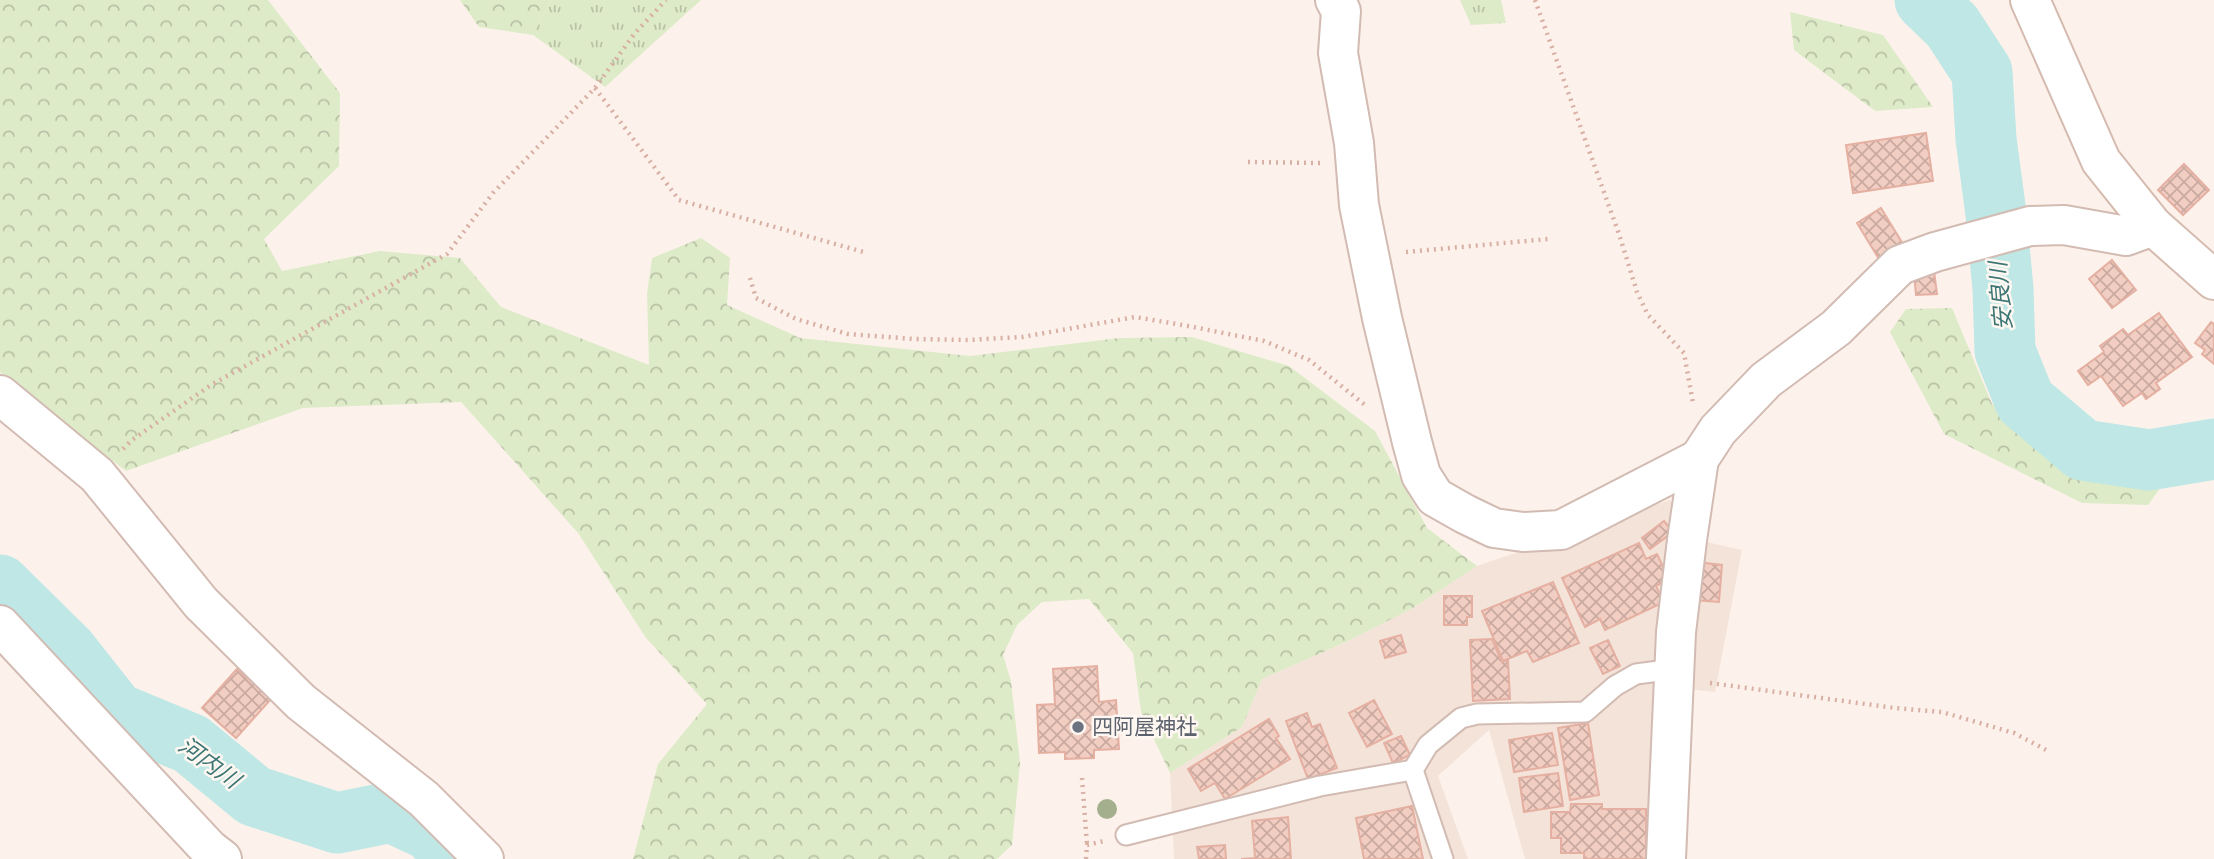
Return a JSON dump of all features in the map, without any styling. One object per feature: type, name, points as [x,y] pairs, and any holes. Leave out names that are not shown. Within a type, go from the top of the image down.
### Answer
[{"type":"street","points":[[1335,0],[1341,11],[1338,53],[1354,143],[1359,205],[1407,424],[1422,475],[1435,497],[1494,528],[1522,532],[1561,530],[1699,459]]},
{"type":"street","points":[[2030,0],[2101,161],[2153,226],[2214,280]]},
{"type":"street","points":[[1666,859],[1676,632],[1699,459],[1718,430],[1766,380],[1836,328],[1900,265],[1935,252],[2030,226],[2064,225],[2126,236],[2153,226]]},
{"type":"street","points":[[0,395],[97,475],[201,603],[300,702],[424,799],[484,859]]},
{"type":"street","points":[[0,625],[200,839],[222,859]]},
{"type":"lane","points":[[1443,859],[1413,770],[1428,744],[1461,719],[1477,714],[1585,712],[1615,686],[1636,674],[1674,673]]},
{"type":"lane","points":[[1126,835],[1320,786],[1413,770]]},
{"type":"path","points":[[97,475],[132,440],[211,385],[447,254],[493,193],[595,88],[635,33],[666,0]]},
{"type":"path","points":[[1535,0],[1619,234],[1637,292],[1648,314],[1684,353],[1699,459]]},
{"type":"path","points":[[595,88],[679,200],[867,253]]},
{"type":"path","points":[[1248,162],[1356,163]]},
{"type":"path","points":[[1370,256],[1548,239]]},
{"type":"path","points":[[750,278],[756,298],[796,319],[848,334],[914,340],[1022,337],[1135,317],[1264,341],[1309,360],[1372,410],[1407,424]]},
{"type":"path","points":[[1674,673],[1895,708],[1942,712],[2014,733],[2050,752]]},
{"type":"path","points":[[1082,778],[1087,845]]},
{"type":"shaded area","points":[[1670,500],[1702,541],[1742,550],[1715,692],[1686,689],[1676,859],[1525,859],[1489,730],[1438,776],[1468,859],[1174,859],[1170,773],[1242,727],[1262,679],[1346,642],[1413,608],[1477,566]]},
{"type":"green space","points":[[0,0],[268,0],[340,93],[339,166],[264,239],[282,271],[380,251],[460,258],[501,307],[649,365],[647,294],[652,258],[701,238],[730,258],[727,305],[800,338],[970,356],[1119,338],[1192,337],[1289,366],[1375,431],[1427,528],[1477,566],[1413,608],[1346,642],[1262,679],[1242,727],[1170,773],[1141,712],[1133,653],[1089,599],[1042,602],[1017,625],[1003,655],[1011,681],[1020,763],[1012,845],[997,859],[633,859],[658,764],[707,704],[646,638],[578,533],[461,402],[303,408],[126,471],[0,372]]},
{"type":"green space","points":[[460,0],[551,0],[533,35],[479,27]]},
{"type":"green space","points":[[551,0],[701,0],[605,87],[533,35]]},
{"type":"green space","points":[[1460,0],[1501,0],[1506,23],[1471,25]]},
{"type":"green space","points":[[1790,12],[1883,35],[1933,107],[1875,111],[1794,50]]},
{"type":"green space","points":[[1952,308],[1992,404],[2079,463],[2164,483],[2148,505],[2082,503],[1944,434],[1890,332],[1906,309]]},
{"type":"building","points":[[1926,133],[1933,181],[1853,193],[1846,145]]},
{"type":"building","points":[[2184,164],[2209,190],[2183,215],[2158,190]]},
{"type":"building","points":[[1881,208],[1906,249],[1882,264],[1857,223]]},
{"type":"building","points":[[2112,260],[2136,290],[2112,308],[2089,279]]},
{"type":"building","points":[[1934,271],[1937,294],[1916,295],[1914,273]]},
{"type":"building","points":[[2159,313],[2192,357],[2156,383],[2160,389],[2146,399],[2142,393],[2123,406],[2101,376],[2088,385],[2078,371],[2104,352],[2100,346],[2123,329],[2128,335]]},
{"type":"building","points":[[2211,322],[2214,324],[2214,364],[2202,354],[2205,350],[2195,343]]},
{"type":"building","points":[[1664,521],[1673,532],[1650,549],[1642,538]]},
{"type":"building","points":[[1639,543],[1646,559],[1657,554],[1669,579],[1656,586],[1664,602],[1605,630],[1600,619],[1585,627],[1562,578]]},
{"type":"building","points":[[1696,562],[1722,565],[1719,602],[1693,600]]},
{"type":"building","points":[[1553,582],[1579,643],[1533,662],[1527,651],[1503,661],[1482,611]]},
{"type":"building","points":[[1444,596],[1472,596],[1472,617],[1467,617],[1467,625],[1444,625]]},
{"type":"building","points":[[1401,635],[1406,652],[1385,658],[1380,641]]},
{"type":"building","points":[[1492,639],[1502,662],[1508,660],[1510,699],[1473,701],[1470,640]]},
{"type":"building","points":[[1608,640],[1620,666],[1603,674],[1590,648]]},
{"type":"building","name":"四阿屋神社","points":[[1097,666],[1099,702],[1116,700],[1119,749],[1094,750],[1094,758],[1065,759],[1065,752],[1039,753],[1037,705],[1055,704],[1053,669]]},
{"type":"building","points":[[237,669],[271,699],[236,738],[202,708]]},
{"type":"building","points":[[1374,700],[1392,734],[1367,747],[1349,713]]},
{"type":"building","points":[[1307,713],[1312,727],[1320,724],[1337,768],[1308,779],[1286,721]]},
{"type":"building","points":[[1269,719],[1279,736],[1276,738],[1290,759],[1225,799],[1215,783],[1201,791],[1188,769]]},
{"type":"building","points":[[1588,723],[1599,795],[1570,800],[1558,728]]},
{"type":"building","points":[[1552,733],[1558,765],[1514,772],[1509,740]]},
{"type":"building","points":[[1401,736],[1410,755],[1393,763],[1384,743]]},
{"type":"building","points":[[1558,773],[1563,806],[1524,812],[1519,778]]},
{"type":"building","points":[[1571,804],[1602,804],[1602,809],[1646,809],[1646,859],[1584,859],[1584,853],[1561,853],[1561,838],[1551,838],[1551,812],[1570,812]]},
{"type":"building","points":[[1412,806],[1423,859],[1364,859],[1356,818]]},
{"type":"building","points":[[1288,817],[1291,859],[1241,859],[1255,858],[1252,821]]},
{"type":"building","points":[[1225,845],[1226,859],[1199,859],[1197,847]]},
{"type":"waterway","name":"安良川","points":[[1925,0],[1952,26],[1982,72],[1986,139],[2003,289],[2005,351],[2025,401],[2083,450],[2149,460],[2214,449]]},
{"type":"waterway","name":"河内川","points":[[0,585],[67,651],[116,713],[191,744],[254,796],[337,823],[391,812],[432,831],[454,859]]},
{"type":"place","name":"四阿屋神社","points":[[1078,727]]}]
